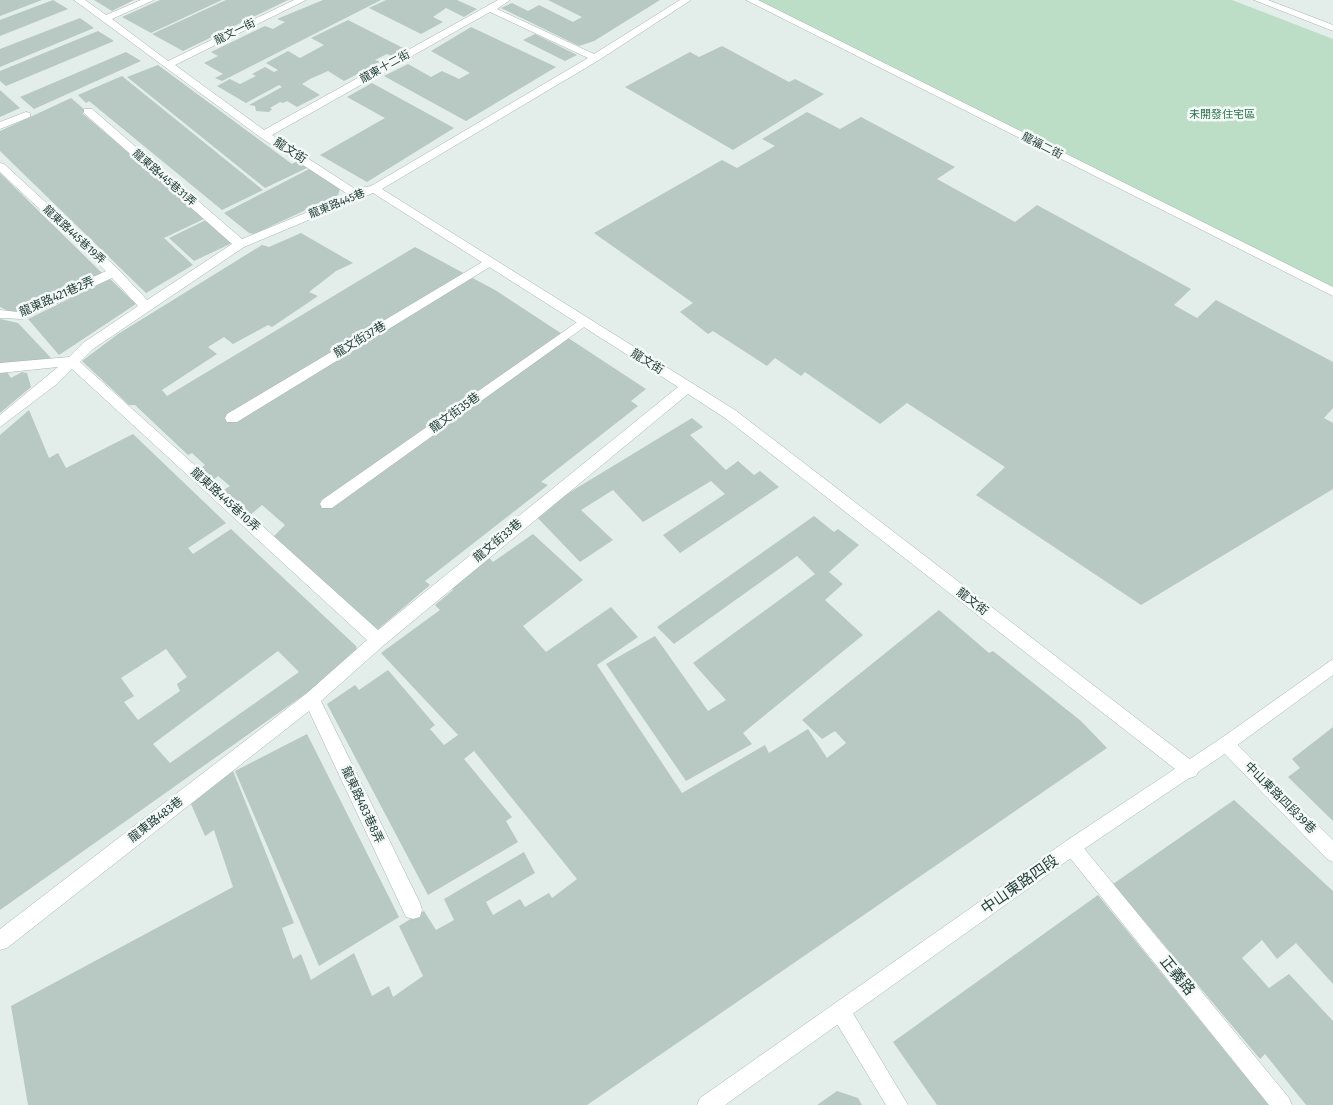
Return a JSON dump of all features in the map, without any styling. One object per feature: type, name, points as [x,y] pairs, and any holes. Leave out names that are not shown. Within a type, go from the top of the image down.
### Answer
[{"type":"street","name":"龍文街","points":[[79,0],[264,135],[353,193],[374,189],[730,414],[1190,770]]},
{"type":"street","points":[[104,19],[149,0]]},
{"type":"street","name":"龍文一街","points":[[169,64],[301,0]]},
{"type":"street","name":"龍東十二街","points":[[264,135],[505,0]]},
{"type":"street","name":"龍東路445巷","points":[[0,422],[52,381],[88,346],[240,244],[374,189],[595,58],[686,0]]},
{"type":"street","name":"龍福二街","points":[[751,0],[1333,292]]},
{"type":"street","points":[[1258,0],[1333,28]]},
{"type":"street","points":[[490,9],[595,58]]},
{"type":"street","name":"龍東路445巷31弄","points":[[88,111],[240,244]]},
{"type":"street","points":[[0,126],[26,116]]},
{"type":"street","name":"龍東路445巷19弄","points":[[0,167],[114,272],[146,307]]},
{"type":"street","name":"龍文街37巷","points":[[232,418],[489,262]]},
{"type":"street","name":"龍東路421巷2弄","points":[[0,314],[19,316],[114,272]]},
{"type":"street","name":"龍文街35巷","points":[[327,504],[583,322]]},
{"type":"street","points":[[0,368],[17,368],[72,361]]},
{"type":"street","name":"龍東路445巷10弄","points":[[72,361],[378,640]]},
{"type":"street","name":"龍文街33巷","points":[[312,699],[378,640],[687,387]]},
{"type":"street","name":"中山東路四段","points":[[707,1105],[1072,847],[1190,770],[1333,666]]},
{"type":"street","name":"龍東路483巷8弄","points":[[312,699],[413,910]]},
{"type":"street","name":"龍東路483巷","points":[[0,942],[312,699]]},
{"type":"street","name":"中山東路四段39巷","points":[[1226,744],[1333,853]]},
{"type":"street","name":"正義路","points":[[1072,847],[1282,1105]]},
{"type":"street","points":[[841,1012],[898,1105]]},
{"type":"green space","name":"未開發住宅區","points":[[746,0],[1232,0],[1333,39],[1333,294]]},
{"type":"building","points":[[0,0],[42,0],[0,16]]},
{"type":"building","points":[[53,0],[68,9],[0,36],[0,20]]},
{"type":"building","points":[[94,0],[134,0],[112,11]]},
{"type":"building","points":[[160,0],[222,0],[151,33],[122,17]]},
{"type":"building","points":[[226,0],[288,0],[183,51],[152,34]]},
{"type":"building","points":[[323,0],[381,0],[222,81],[215,78],[223,74],[204,63],[218,56],[211,52],[265,26],[273,29],[285,22],[277,19]]},
{"type":"building","points":[[386,0],[457,0],[477,9],[464,17],[446,8],[433,17],[443,22],[421,34],[369,8]]},
{"type":"building","points":[[548,0],[660,0],[594,41],[579,46],[501,8],[512,3],[528,11],[539,5],[573,22],[582,17]]},
{"type":"building","points":[[80,18],[94,28],[0,67],[0,49]]},
{"type":"building","points":[[348,20],[405,49],[394,57],[387,54],[375,60],[381,62],[344,81],[328,71],[310,79],[302,84],[320,95],[297,107],[287,101],[280,102],[270,108],[272,109],[269,112],[256,111],[255,106],[249,105],[282,87],[279,85],[246,103],[217,86],[230,79],[240,84],[256,76],[252,74],[265,67],[274,72],[278,70],[266,63],[288,51],[300,58],[324,45],[311,38]]},
{"type":"building","points":[[471,27],[556,67],[466,121],[384,76],[408,64],[431,77],[442,71],[459,79],[470,73],[431,51]]},
{"type":"building","points":[[98,31],[114,41],[6,86],[0,81],[0,71]]},
{"type":"building","points":[[535,34],[577,55],[565,61],[523,40]]},
{"type":"building","points":[[722,46],[789,82],[795,79],[824,94],[733,150],[625,87],[690,52],[699,57]]},
{"type":"building","points":[[126,52],[141,61],[34,109],[20,97]]},
{"type":"building","points":[[158,65],[292,164],[299,160],[309,167],[265,188],[127,77]]},
{"type":"building","points":[[122,76],[263,190],[222,210],[89,101],[86,103],[78,95]]},
{"type":"building","points":[[372,83],[454,128],[367,182],[320,155],[385,118],[347,97]]},
{"type":"building","points":[[0,90],[20,108],[0,117]]},
{"type":"building","points":[[71,98],[86,111],[82,113],[206,218],[164,238],[193,265],[146,293],[0,151],[0,131]]},
{"type":"building","points":[[807,112],[840,129],[861,117],[955,167],[937,179],[1015,222],[1037,205],[1191,289],[1174,305],[1197,318],[1216,300],[1333,362],[1333,408],[1324,418],[1333,423],[1333,489],[1141,605],[976,495],[1005,467],[907,403],[880,424],[805,372],[801,376],[775,358],[767,366],[713,331],[708,334],[680,312],[693,303],[594,233],[722,160],[737,168],[775,146],[762,139]]},
{"type":"building","points":[[311,168],[340,189],[338,195],[254,234],[249,233],[224,213]]},
{"type":"building","points":[[0,173],[102,273],[14,314],[0,307]]},
{"type":"building","points":[[206,220],[232,243],[194,261],[169,238]]},
{"type":"building","points":[[301,233],[353,263],[336,271],[309,292],[318,296],[272,327],[268,325],[233,344],[224,337],[208,347],[217,354],[162,390],[167,396],[415,247],[495,290],[646,389],[631,401],[638,406],[541,482],[548,485],[425,581],[430,585],[376,631],[273,537],[285,525],[262,505],[250,515],[224,490],[230,486],[218,476],[212,481],[200,469],[205,465],[192,453],[188,455],[135,405],[129,405],[82,361],[118,334],[262,245],[269,247]]},
{"type":"building","points":[[110,279],[136,304],[59,355],[28,319]]},
{"type":"building","points":[[0,319],[18,323],[51,358],[21,363],[0,363]]},
{"type":"building","points":[[0,372],[7,372],[11,378],[22,372],[27,373],[31,387],[0,413]]},
{"type":"building","points":[[29,410],[49,458],[58,453],[66,468],[133,434],[226,523],[188,548],[193,554],[231,529],[356,646],[359,656],[0,910],[0,435]],"holes":[[[166,649],[187,677],[177,684],[180,691],[138,720],[124,702],[134,696],[121,678]],[[278,651],[299,672],[170,763],[153,744]]]},
{"type":"building","points":[[692,418],[703,427],[690,435],[726,470],[738,461],[754,475],[760,471],[779,487],[680,553],[663,535],[725,494],[711,481],[643,522],[613,490],[581,510],[613,540],[580,562],[534,514]]},
{"type":"building","points":[[814,516],[834,532],[838,529],[859,545],[829,572],[843,584],[825,600],[863,635],[743,733],[752,744],[686,781],[606,664],[655,636],[708,711],[726,700],[693,663],[815,574],[797,556],[674,644],[657,627]]},
{"type":"building","points":[[533,534],[583,580],[523,626],[546,652],[611,607],[638,637],[597,665],[682,793],[765,745],[769,753],[808,729],[827,758],[846,743],[835,731],[822,739],[802,720],[939,610],[989,653],[993,651],[1081,721],[1107,748],[587,1105],[28,1105],[11,1006],[233,887],[214,830],[205,836],[191,804],[233,771],[294,923],[282,928],[293,959],[301,954],[311,980],[354,953],[372,996],[389,986],[393,997],[423,976],[399,926],[424,911],[436,930],[454,920],[444,899],[524,852],[535,873],[486,902],[493,915],[520,899],[525,907],[549,893],[552,898],[577,879],[474,751],[464,759],[512,817],[506,821],[518,842],[428,895],[327,704],[355,685],[359,690],[388,670],[435,725],[430,729],[444,745],[458,735],[381,653],[440,610],[435,605],[453,590],[449,586],[487,555],[493,562]]},
{"type":"building","points":[[1333,727],[1333,821],[1288,777],[1300,768],[1292,759]]},
{"type":"building","points":[[307,734],[399,917],[319,966],[235,771]]},
{"type":"building","points":[[1234,800],[1333,891],[1333,984],[1296,943],[1277,959],[1262,940],[1242,958],[1269,988],[1289,974],[1333,1021],[1333,1105],[1306,1105],[1265,1054],[1260,1059],[1113,884]]},
{"type":"building","points":[[1098,895],[1269,1105],[937,1105],[893,1042]]},
{"type":"building","points":[[837,1091],[858,1098],[862,1105],[817,1105]]}]
